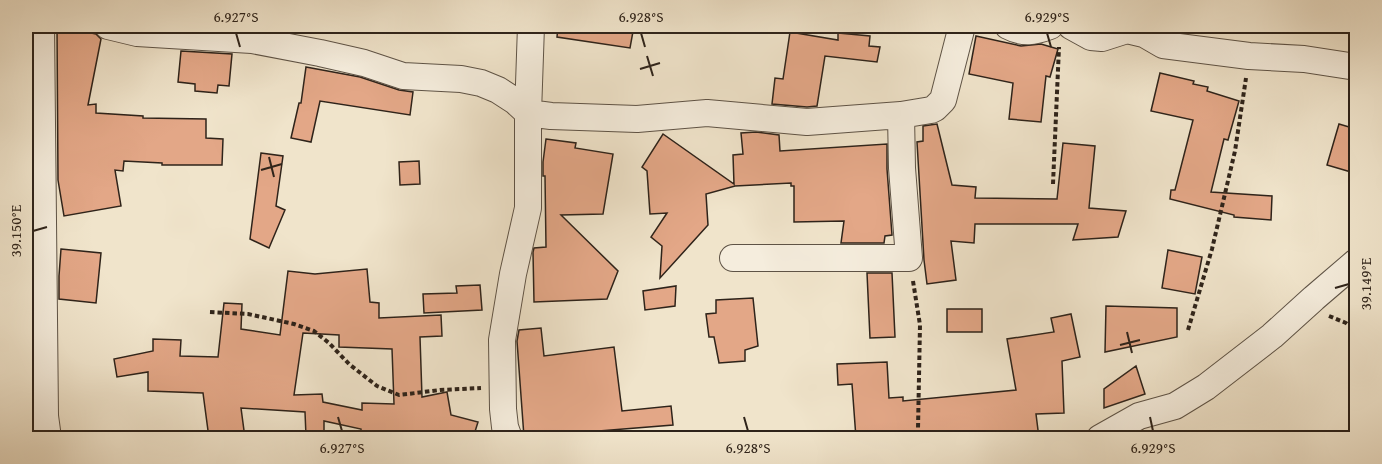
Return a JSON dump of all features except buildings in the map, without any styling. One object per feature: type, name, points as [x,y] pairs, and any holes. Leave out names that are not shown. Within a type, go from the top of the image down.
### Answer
[{"type":"street","points":[[41,26],[45,416],[48,438]]},
{"type":"street","points":[[108,26],[137,33],[252,40],[364,63],[403,76],[461,79],[481,83],[498,90],[528,113],[637,119],[707,113],[807,122],[901,114],[935,108],[943,100],[962,26]]},
{"type":"street","points":[[509,438],[503,409],[502,340],[513,274],[528,208],[531,26]]},
{"type":"street","points":[[1008,26],[1017,30],[1060,29],[1102,38],[1127,30],[1144,34],[1163,45],[1249,56],[1304,59],[1356,67]]},
{"type":"street","points":[[734,258],[909,258],[905,229],[901,114]]},
{"type":"street","points":[[1100,438],[1139,416],[1175,406],[1206,387],[1272,336],[1356,262]]},
{"type":"path","points":[[1053,184],[1060,29]]},
{"type":"path","points":[[1188,330],[1212,249],[1232,162],[1249,56]]},
{"type":"path","points":[[909,258],[920,325],[919,438]]},
{"type":"path","points":[[210,312],[248,314],[314,331],[377,386],[399,395],[440,390],[502,388]]}]
